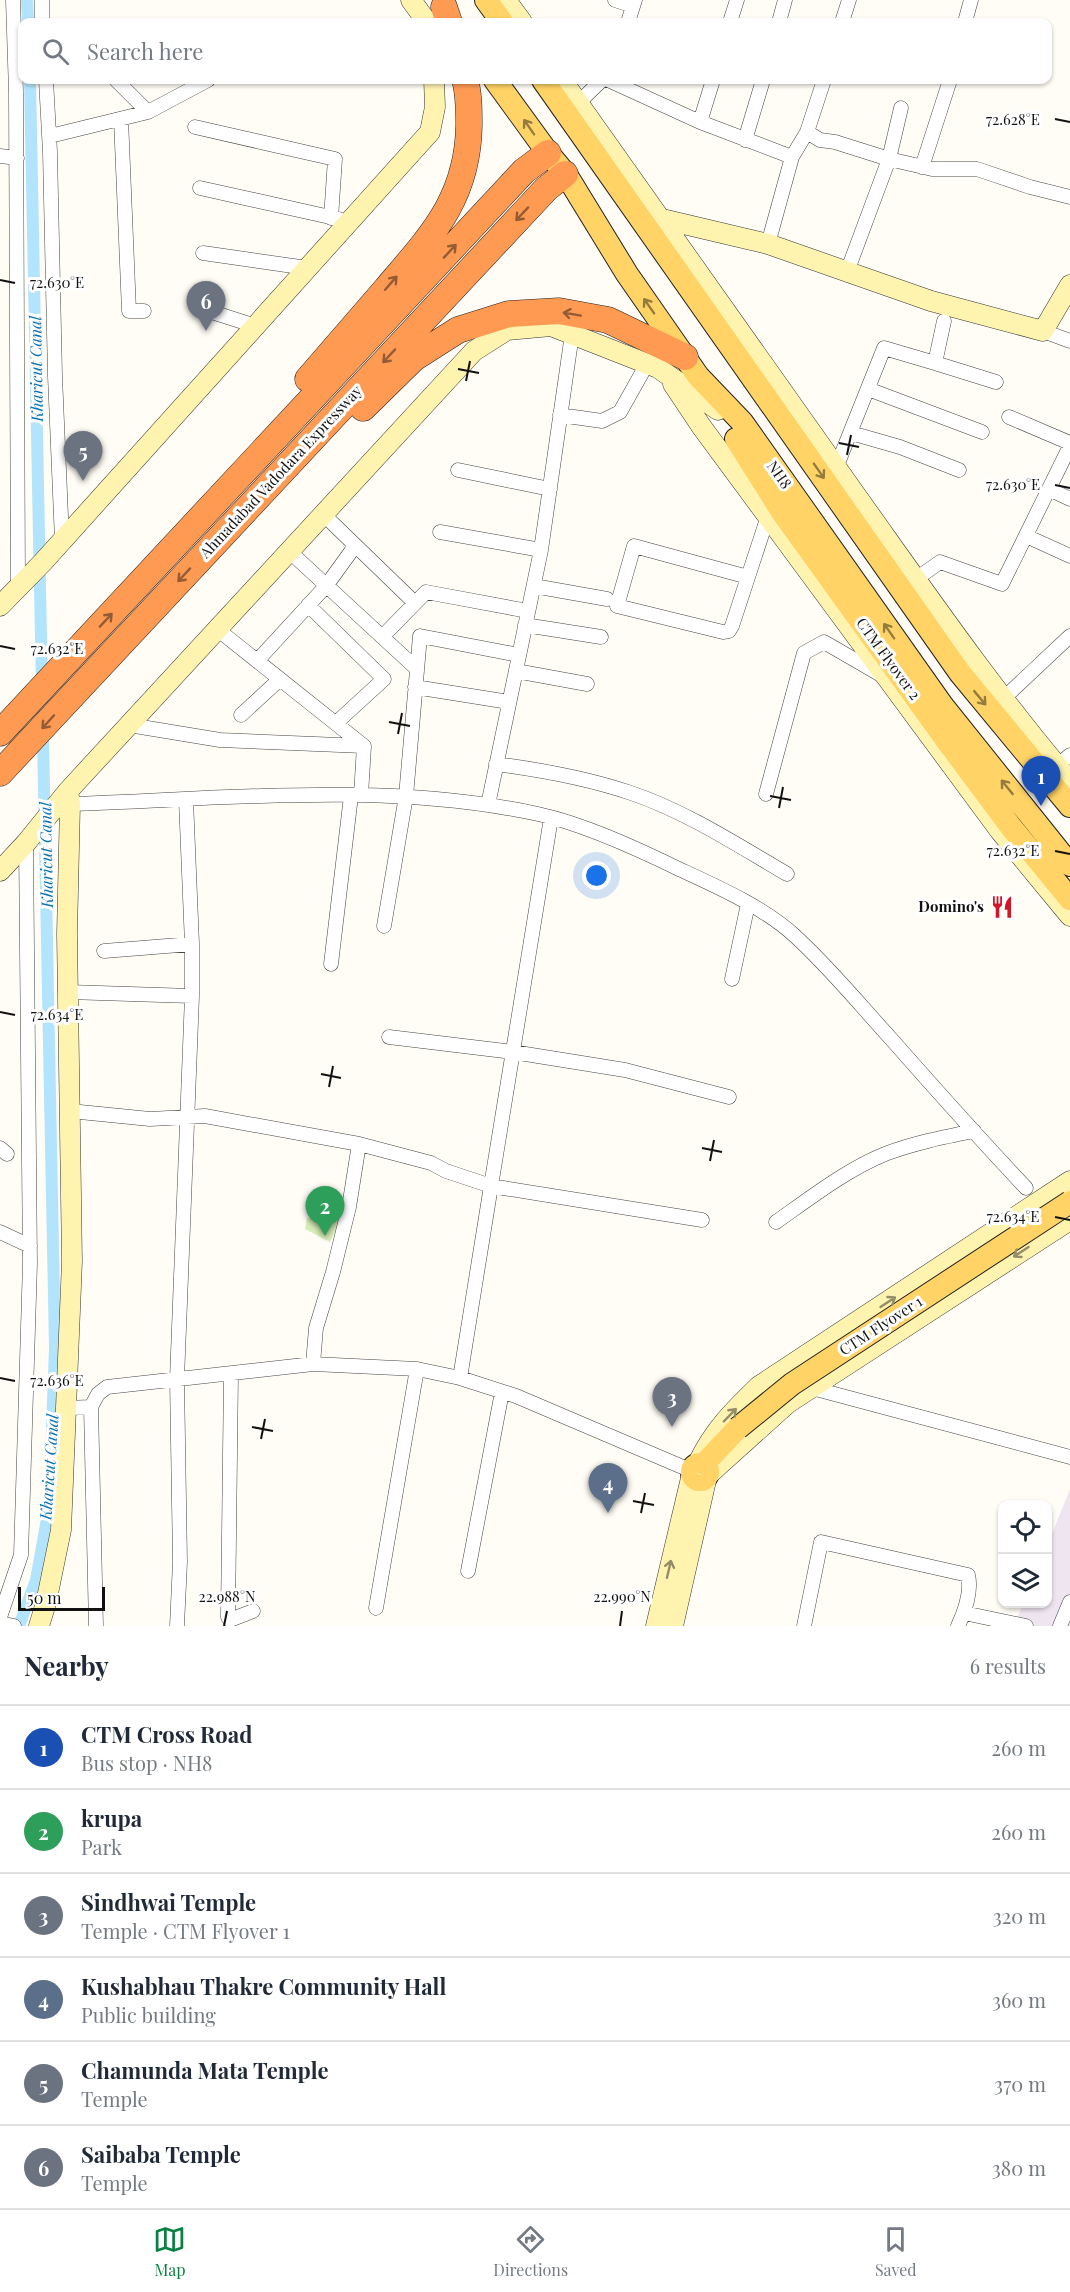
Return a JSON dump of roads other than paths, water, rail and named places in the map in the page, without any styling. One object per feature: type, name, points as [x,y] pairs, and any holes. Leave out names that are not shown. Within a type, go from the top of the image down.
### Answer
[{"type":"highway","points":[[167,554],[190,516],[428,240],[452,203],[462,177],[468,146],[466,84]]},
{"type":"highway","name":"Ahmadabad Vadodara Expressway","points":[[0,734],[524,171],[548,153]]},
{"type":"highway","name":"Ahmadabad Vadodara Expressway","points":[[0,773],[546,189],[565,174]]},
{"type":"highway","points":[[228,528],[276,492],[414,358],[458,330],[509,314],[559,311],[608,320],[683,369]]},
{"type":"main road","points":[[486,0],[499,18]]},
{"type":"main road","name":"NH8","points":[[498,84],[565,174],[683,369],[742,422],[942,705],[1070,865]]},
{"type":"main road","points":[[547,84],[582,116],[965,663],[1070,806]]},
{"type":"main road","points":[[548,153],[582,116]]},
{"type":"main road","points":[[565,174],[601,146]]},
{"type":"main road","name":"CTM Flyover 2","points":[[683,369],[718,410],[782,512],[947,741],[1011,827],[1070,899]]},
{"type":"main road","name":"CTM Flyover 1","points":[[698,1470],[738,1428],[792,1384],[1070,1202]]},
{"type":"street","points":[[13,0],[18,24]]},
{"type":"street","points":[[42,0],[42,18]]},
{"type":"street","points":[[411,0],[443,15]]},
{"type":"street","points":[[506,0],[519,18]]},
{"type":"street","points":[[615,0],[634,3],[629,18]]},
{"type":"street","points":[[731,18],[737,0]]},
{"type":"street","points":[[780,18],[785,0]]},
{"type":"street","points":[[843,18],[849,0]]},
{"type":"street","points":[[966,18],[971,0]]},
{"type":"street","points":[[18,84],[18,587]]},
{"type":"street","points":[[45,84],[50,136],[55,376],[62,540]]},
{"type":"street","points":[[120,84],[148,112]]},
{"type":"street","points":[[50,136],[148,112],[200,84]]},
{"type":"street","points":[[0,606],[307,268],[340,219],[430,132],[435,107],[434,84]]},
{"type":"street","points":[[564,84],[582,116]]},
{"type":"street","points":[[582,116],[600,84]]},
{"type":"street","points":[[617,84],[700,122],[792,157]]},
{"type":"street","points":[[700,122],[712,84]]},
{"type":"street","points":[[746,140],[762,84]]},
{"type":"street","points":[[768,244],[792,157],[807,132],[823,84]]},
{"type":"street","points":[[922,167],[949,84]]},
{"type":"street","points":[[847,272],[889,159],[902,108]]},
{"type":"street","points":[[121,119],[129,311],[144,311]]},
{"type":"street","points":[[195,127],[335,159],[340,219]]},
{"type":"street","points":[[807,132],[820,141],[835,142],[889,159],[932,169],[977,169],[1030,187],[1070,197]]},
{"type":"street","points":[[601,146],[658,218],[916,579],[965,663],[1004,698],[1031,735],[1066,767]]},
{"type":"street","points":[[0,156],[17,158]]},
{"type":"street","points":[[200,188],[340,219]]},
{"type":"street","points":[[658,218],[768,244],[931,301],[1043,331],[1070,341]]},
{"type":"street","points":[[203,254],[307,268]]},
{"type":"street","points":[[1043,331],[1070,285]]},
{"type":"street","points":[[214,313],[255,326]]},
{"type":"street","points":[[935,363],[944,321]]},
{"type":"street","points":[[0,871],[69,797],[129,725],[474,351],[507,330],[551,326],[647,364],[683,369],[718,410]]},
{"type":"street","points":[[488,806],[541,550],[572,334]]},
{"type":"street","points":[[836,468],[884,348],[996,382]]},
{"type":"street","points":[[560,415],[602,421],[620,412],[647,364]]},
{"type":"street","points":[[683,369],[701,426],[1000,831],[1070,916]]},
{"type":"street","points":[[868,389],[982,432]]},
{"type":"street","points":[[916,579],[940,562],[1002,584],[1070,445],[1009,417]]},
{"type":"street","points":[[851,433],[900,447],[959,470]]},
{"type":"street","points":[[458,470],[550,489]]},
{"type":"street","points":[[1049,489],[1070,499]]},
{"type":"street","points":[[323,514],[415,603]]},
{"type":"street","points":[[748,578],[634,546],[617,606],[729,631],[748,578],[768,516]]},
{"type":"street","points":[[440,532],[541,550]]},
{"type":"street","points":[[1026,536],[1070,556]]},
{"type":"street","points":[[257,662],[326,586],[355,546]]},
{"type":"street","points":[[289,551],[417,669]]},
{"type":"street","points":[[534,586],[607,599]]},
{"type":"street","points":[[382,637],[426,592],[528,611]]},
{"type":"street","points":[[308,605],[384,679],[336,723]]},
{"type":"street","points":[[525,625],[601,637]]},
{"type":"street","points":[[217,629],[364,746]]},
{"type":"street","points":[[384,926],[406,796],[420,636],[519,655]]},
{"type":"street","points":[[1004,698],[1070,636]]},
{"type":"street","points":[[766,794],[804,653],[824,642],[888,679]]},
{"type":"street","points":[[516,671],[587,684]]},
{"type":"street","points":[[241,715],[280,680]]},
{"type":"street","points":[[415,687],[509,702]]},
{"type":"street","points":[[129,725],[219,740],[364,746]]},
{"type":"street","points":[[331,964],[364,746]]},
{"type":"street","points":[[496,764],[557,772],[633,793],[709,828],[787,874]]},
{"type":"street","points":[[69,797],[186,800],[254,795],[406,796],[488,806],[551,818],[580,827],[667,863],[731,893],[794,935],[844,986],[1034,1198],[1068,1223],[788,1403],[698,1470]]},
{"type":"street","points":[[39,1626],[46,1604],[61,1530],[72,1262],[67,934],[69,797]]},
{"type":"street","points":[[177,1626],[180,1562],[177,1379],[192,996],[186,800]]},
{"type":"street","points":[[460,1378],[551,818]]},
{"type":"street","points":[[0,1617],[21,1555],[30,1246],[26,843]]},
{"type":"street","points":[[732,979],[748,904]]},
{"type":"street","points":[[104,951],[192,944]]},
{"type":"street","points":[[68,992],[192,996]]},
{"type":"street","points":[[389,1037],[513,1052],[626,1070],[729,1097]]},
{"type":"street","points":[[70,1111],[150,1119],[205,1116],[360,1144],[432,1163],[446,1171],[491,1186],[702,1220]]},
{"type":"street","points":[[776,1222],[829,1185],[882,1155],[913,1144],[974,1131]]},
{"type":"street","points":[[313,1364],[316,1328],[349,1207],[360,1144]]},
{"type":"street","points":[[673,1626],[686,1532],[698,1470],[709,1441],[724,1420],[759,1386],[1034,1198],[1070,1181]]},
{"type":"street","points":[[0,1232],[30,1246]]},
{"type":"street","points":[[96,1626],[91,1407],[98,1394],[107,1388],[313,1364],[417,1369],[460,1378],[502,1392],[698,1470]]},
{"type":"street","points":[[376,1608],[417,1369]]},
{"type":"street","points":[[231,1374],[228,1617],[230,1620],[235,1619],[253,1611]]},
{"type":"street","points":[[812,1388],[1070,1457]]},
{"type":"street","points":[[468,1571],[502,1392]]},
{"type":"street","points":[[66,1408],[91,1407]]},
{"type":"street","points":[[656,1626],[686,1532]]},
{"type":"street","points":[[804,1626],[821,1542],[968,1575],[970,1584],[964,1613],[958,1626]]},
{"type":"street","points":[[1060,1626],[1070,1602]]},
{"type":"street","points":[[964,1613],[1026,1626]]},
{"type":"street","points":[[0,1623],[14,1626]]},
{"type":"waterway","name":"Kharicut Canal","points":[[27,0],[28,18]]},
{"type":"waterway","name":"Kharicut Canal","points":[[19,1626],[36,1580],[49,1508],[55,1348],[30,84]]},
{"type":"place","name":"Saibaba Temple","points":[[206,331]]},
{"type":"place","name":"Chamunda Mata Temple","points":[[83,481]]},
{"type":"place","name":"CTM Cross Road","points":[[1041,806]]},
{"type":"place","name":"Domino's","points":[[1002,907]]},
{"type":"place","name":"krupa","points":[[325,1236]]},
{"type":"place","name":"Sindhwai Temple","points":[[672,1427]]},
{"type":"place","name":"Kushabhau Thakre Community Hall","points":[[608,1513]]}]
